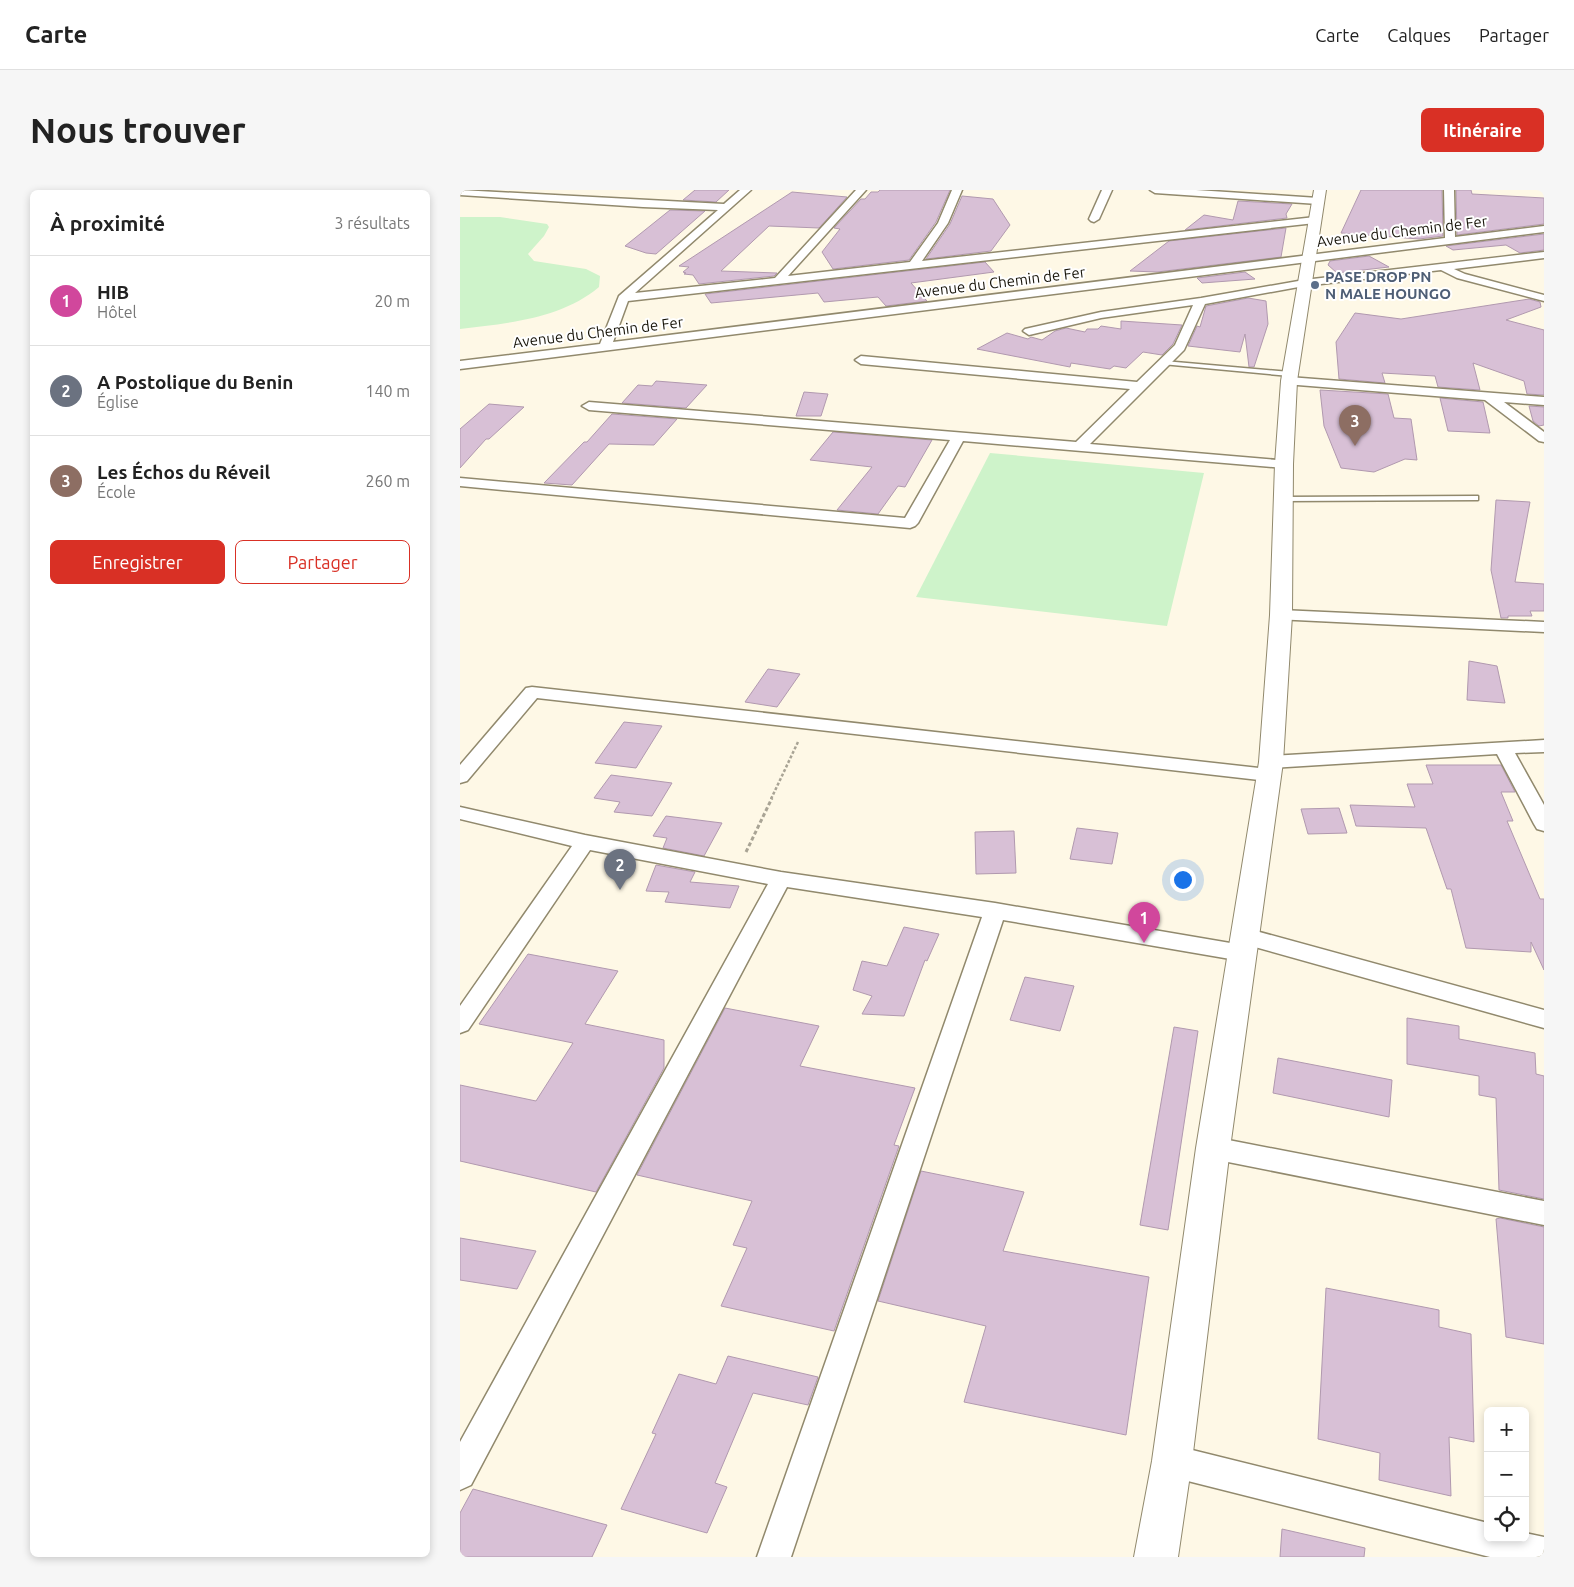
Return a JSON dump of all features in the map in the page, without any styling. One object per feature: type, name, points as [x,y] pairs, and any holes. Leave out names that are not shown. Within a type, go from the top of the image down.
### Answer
[{"type":"street","points":[[605,347],[623,298],[746,190]]},
{"type":"street","points":[[778,281],[861,190]]},
{"type":"street","points":[[913,266],[943,223],[957,190]]},
{"type":"street","points":[[1094,219],[1107,190]]},
{"type":"street","points":[[1154,190],[1319,196],[1290,377],[1284,464],[1281,615],[1270,769],[1213,1148],[1172,1461],[1156,1557]]},
{"type":"street","points":[[1449,190],[1450,240]]},
{"type":"street","points":[[460,192],[643,204],[726,207]]},
{"type":"street","points":[[623,298],[1315,220]]},
{"type":"street","name":"Avenue du Chemin de Fer","points":[[460,365],[1450,240],[1544,230]]},
{"type":"street","points":[[1029,330],[1101,315],[1201,301],[1304,283],[1544,255]]},
{"type":"street","points":[[1444,267],[1461,276],[1544,298]]},
{"type":"street","points":[[1079,447],[1180,347],[1201,301]]},
{"type":"street","points":[[861,360],[1140,386]]},
{"type":"street","points":[[1290,377],[1544,401]]},
{"type":"street","points":[[1519,399],[1544,386]]},
{"type":"street","points":[[1489,396],[1544,438]]},
{"type":"street","points":[[589,406],[1284,464]]},
{"type":"street","points":[[460,482],[910,523],[959,437]]},
{"type":"street","points":[[1281,615],[1544,627]]},
{"type":"street","points":[[460,777],[532,692],[806,723],[1270,769],[1544,746]]},
{"type":"street","points":[[1503,748],[1544,824]]},
{"type":"street","points":[[460,813],[585,842],[781,879],[996,911],[1243,944],[1544,1019]]},
{"type":"street","points":[[460,1024],[469,1001],[585,842]]},
{"type":"street","points":[[460,1474],[781,879]]},
{"type":"street","points":[[774,1557],[996,911]]},
{"type":"street","points":[[1213,1148],[1544,1213]]},
{"type":"street","points":[[1172,1461],[1544,1554]]},
{"type":"lane","points":[[1164,363],[1290,377]]},
{"type":"lane","points":[[1284,499],[1475,498]]},
{"type":"path","points":[[737,870],[776,791],[806,723]]},
{"type":"green space","points":[[460,217],[500,217],[547,224],[549,227],[544,236],[528,254],[534,261],[586,269],[600,276],[599,287],[584,298],[551,313],[515,322],[460,329]]},
{"type":"green space","points":[[990,453],[1204,473],[1167,626],[916,597]]},
{"type":"building","points":[[695,190],[729,190],[716,202],[683,200]]},
{"type":"building","points":[[880,190],[950,190],[936,222],[909,260],[833,269],[822,252],[840,229],[834,228],[861,199],[865,199],[871,192],[878,192]]},
{"type":"building","points":[[1361,190],[1442,190],[1443,236],[1419,239],[1341,233]]},
{"type":"building","points":[[1456,190],[1471,190],[1472,194],[1544,198],[1544,224],[1457,235]]},
{"type":"building","points":[[792,192],[847,197],[819,228],[769,226],[721,271],[777,273],[774,276],[699,284],[693,275],[684,274],[686,273],[683,272],[689,267],[679,266]]},
{"type":"building","points":[[962,196],[993,199],[1010,225],[991,251],[926,259],[950,224]]},
{"type":"building","points":[[1238,201],[1292,204],[1286,214],[1287,218],[1185,230],[1204,215],[1233,220]]},
{"type":"building","points":[[670,210],[705,211],[656,254],[646,253],[625,246]]},
{"type":"building","points":[[1286,228],[1281,257],[1157,272],[1130,271],[1169,241]]},
{"type":"building","points":[[1544,234],[1544,250],[1520,253],[1506,245],[1453,250],[1446,246]]},
{"type":"building","points":[[1369,256],[1389,267],[1337,273],[1328,265],[1330,261]]},
{"type":"building","points":[[985,262],[994,272],[911,283],[927,301],[886,306],[878,297],[824,302],[818,293],[711,303],[705,294]]},
{"type":"building","points":[[1245,272],[1255,279],[1202,283],[1197,278]]},
{"type":"building","points":[[1248,298],[1266,301],[1268,324],[1254,367],[1249,367],[1245,334],[1240,352],[1188,346],[1197,326],[1200,327],[1206,306]]},
{"type":"building","points":[[1529,299],[1540,302],[1541,307],[1506,320],[1544,330],[1544,395],[1527,394],[1524,381],[1473,363],[1480,390],[1438,387],[1435,376],[1382,373],[1385,383],[1339,379],[1336,342],[1355,313],[1401,319]]},
{"type":"building","points":[[1121,321],[1182,325],[1173,344],[1162,355],[1143,352],[1126,368],[1114,366],[1110,369],[1071,363],[1070,367],[977,349],[1007,333],[1028,339],[1031,337],[1042,340],[1055,331],[1066,328],[1085,332],[1087,329],[1098,329],[1101,326],[1121,329]]},
{"type":"building","points":[[656,381],[707,385],[686,408],[622,403],[638,385],[652,386]]},
{"type":"building","points":[[1320,390],[1388,394],[1394,418],[1411,419],[1417,460],[1405,459],[1374,472],[1341,468],[1324,426]]},
{"type":"building","points":[[804,392],[828,394],[821,416],[796,416]]},
{"type":"building","points":[[1440,398],[1483,402],[1490,433],[1448,431]]},
{"type":"building","points":[[489,404],[524,407],[489,439],[486,439],[460,468],[460,429]]},
{"type":"building","points":[[1529,406],[1544,407],[1544,425],[1539,426],[1533,421]]},
{"type":"building","points":[[612,414],[677,419],[654,445],[609,444],[572,485],[544,483],[584,442],[587,442]]},
{"type":"building","points":[[833,432],[932,440],[905,487],[898,486],[878,514],[837,510],[872,467],[810,460]]},
{"type":"building","points":[[1496,500],[1530,502],[1515,582],[1544,584],[1544,611],[1530,611],[1532,616],[1508,616],[1508,618],[1501,618],[1491,570]]},
{"type":"building","points":[[1469,661],[1497,666],[1505,703],[1467,700]]},
{"type":"building","points":[[768,669],[800,674],[777,707],[745,702]]},
{"type":"building","points":[[624,722],[662,726],[636,768],[595,763]]},
{"type":"building","points":[[1426,765],[1501,765],[1515,792],[1501,792],[1513,821],[1507,821],[1540,899],[1544,899],[1544,970],[1531,942],[1531,952],[1466,948],[1451,889],[1447,889],[1426,828],[1356,826],[1350,805],[1415,807],[1407,784],[1433,784]]},
{"type":"building","points":[[611,775],[672,783],[652,816],[614,812],[620,802],[594,798]]},
{"type":"building","points":[[1339,808],[1347,833],[1308,834],[1301,809]]},
{"type":"building","points":[[666,816],[722,823],[704,856],[663,848],[667,838],[653,836]]},
{"type":"building","points":[[1077,828],[1118,833],[1112,864],[1070,859]]},
{"type":"building","points":[[1014,831],[1016,873],[976,874],[975,832]]},
{"type":"building","points":[[656,865],[695,872],[690,882],[739,886],[730,908],[665,902],[669,892],[646,891]]},
{"type":"building","points":[[904,927],[939,934],[927,961],[925,960],[904,1016],[862,1014],[872,996],[853,990],[862,961],[887,966]]},
{"type":"building","points":[[528,954],[618,971],[585,1024],[664,1040],[664,1068],[596,1192],[460,1161],[460,1085],[536,1101],[573,1043],[479,1024]]},
{"type":"building","points":[[1025,977],[1074,986],[1060,1031],[1010,1020]]},
{"type":"building","points":[[725,1008],[819,1026],[800,1066],[915,1088],[894,1145],[899,1146],[834,1331],[721,1306],[747,1248],[733,1245],[752,1201],[637,1175]]},
{"type":"building","points":[[1407,1018],[1459,1026],[1459,1039],[1535,1053],[1536,1074],[1544,1076],[1544,1199],[1499,1190],[1496,1098],[1479,1095],[1479,1076],[1407,1064]]},
{"type":"building","points":[[1174,1027],[1198,1031],[1168,1230],[1140,1225]]},
{"type":"building","points":[[1278,1058],[1392,1080],[1389,1117],[1273,1093]]},
{"type":"building","points":[[921,1171],[1024,1192],[1003,1251],[1149,1277],[1126,1435],[964,1402],[986,1326],[878,1301]]},
{"type":"building","points":[[1500,1218],[1544,1227],[1544,1344],[1506,1337],[1496,1219]]},
{"type":"building","points":[[460,1238],[536,1251],[517,1289],[460,1280]]},
{"type":"building","points":[[1326,1288],[1439,1310],[1439,1327],[1471,1334],[1474,1442],[1449,1437],[1451,1496],[1379,1480],[1380,1453],[1318,1439]]},
{"type":"building","points":[[728,1356],[818,1377],[808,1405],[753,1393],[715,1483],[727,1487],[707,1533],[621,1509],[656,1434],[652,1433],[679,1374],[716,1384]]},
{"type":"building","points":[[473,1489],[607,1525],[592,1557],[460,1557],[460,1513]]},
{"type":"building","points":[[1282,1529],[1365,1548],[1364,1557],[1280,1557]]},
{"type":"place","name":"PASE DROP PN N MALE HOUNGO","points":[[1315,285]]},
{"type":"place","name":"Les Échos du Réveil","points":[[1355,446]]},
{"type":"place","name":"A Postolique du Benin","points":[[620,890]]},
{"type":"place","name":"HIB","points":[[1144,943]]}]
